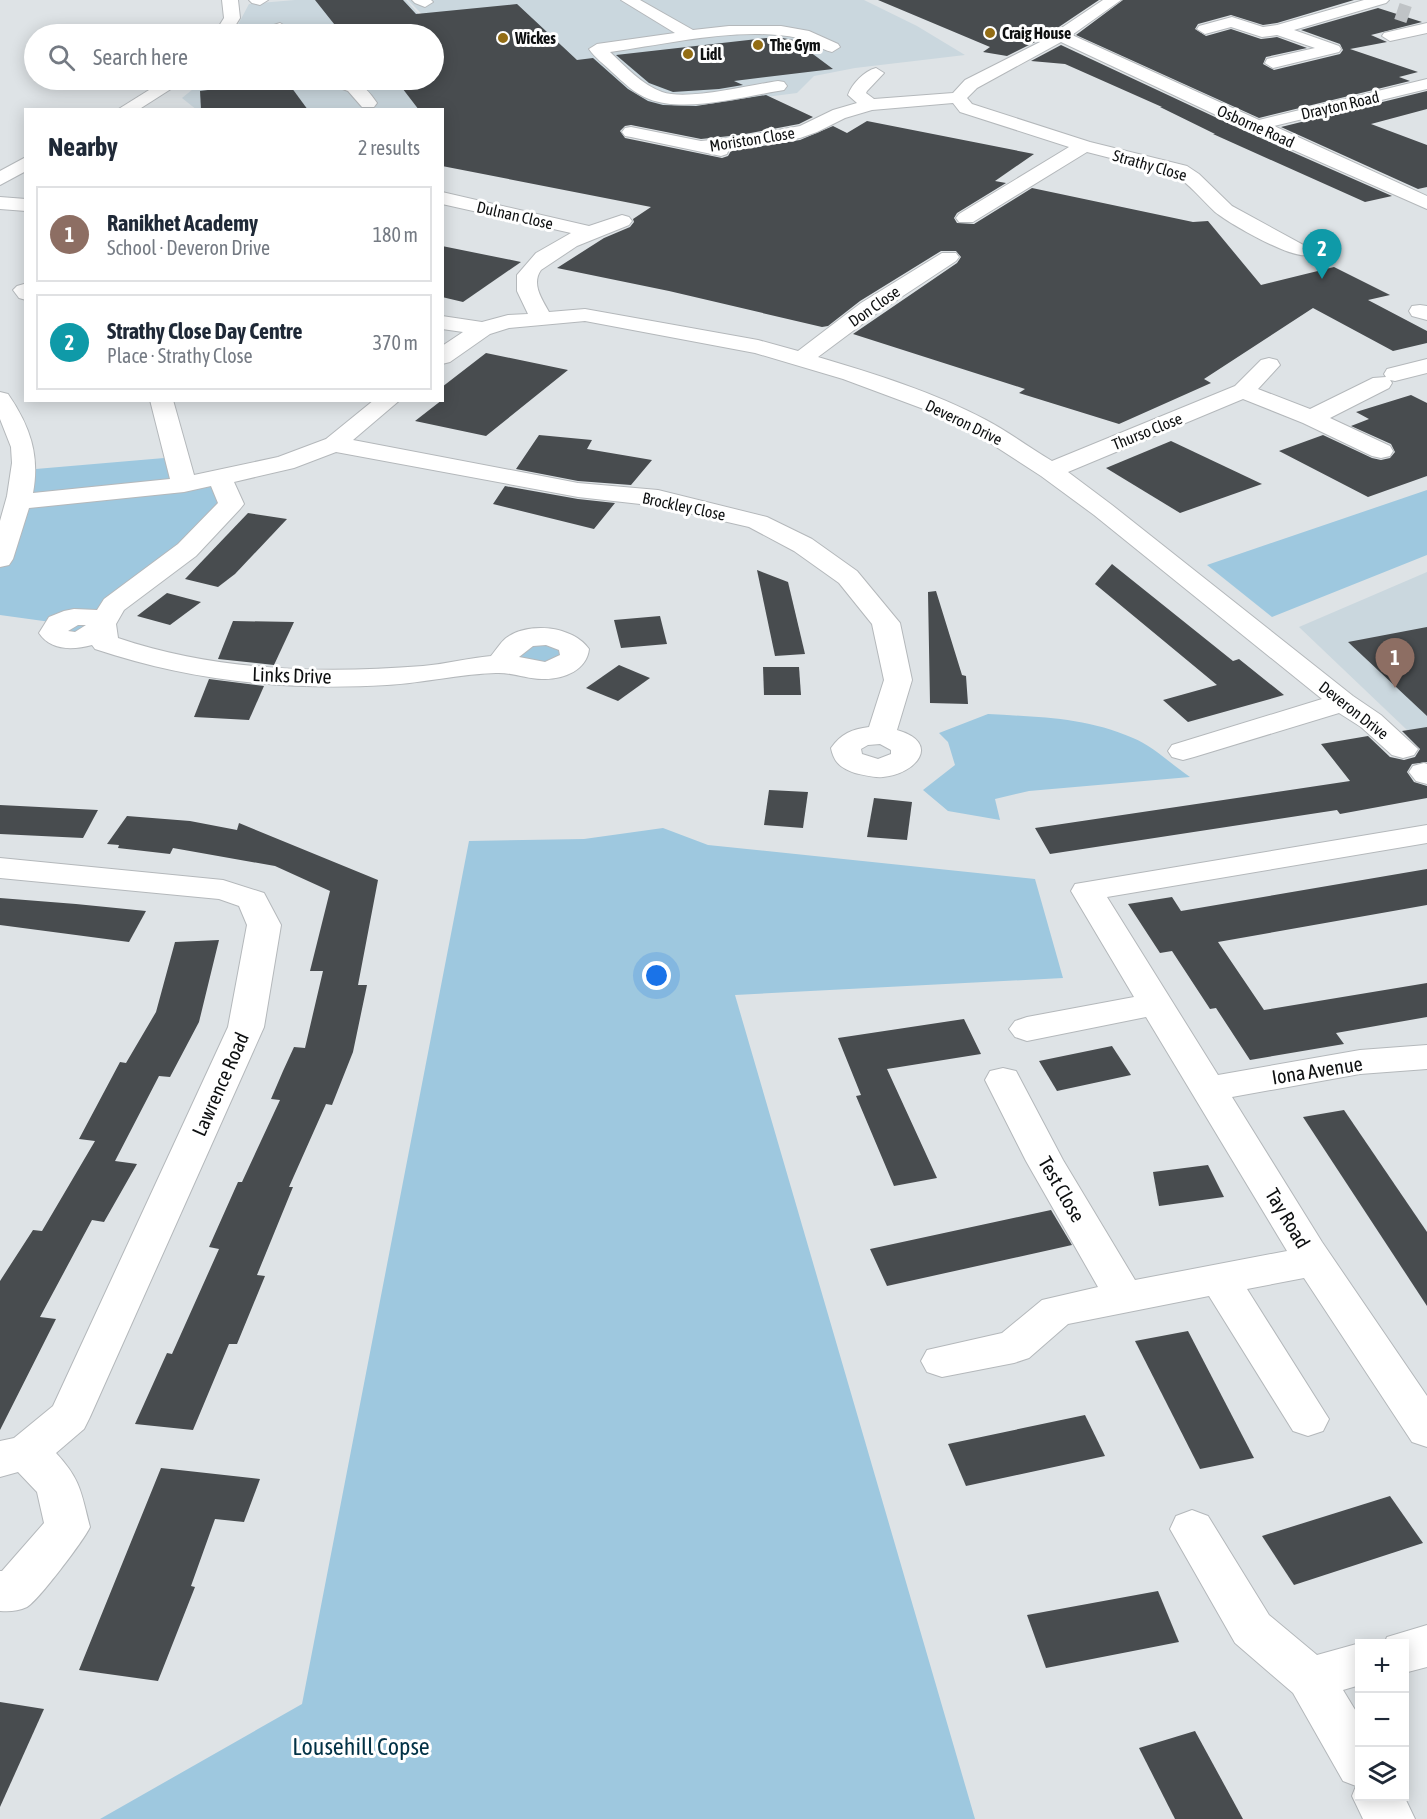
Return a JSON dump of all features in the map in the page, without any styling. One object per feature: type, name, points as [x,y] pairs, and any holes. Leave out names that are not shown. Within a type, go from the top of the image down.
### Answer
[{"type":"street","points":[[228,24],[232,18],[230,0]]},
{"type":"street","points":[[629,0],[692,36]]},
{"type":"street","points":[[958,98],[971,84],[1055,40],[1113,0]]},
{"type":"street","points":[[1270,31],[1375,2],[1427,21]]},
{"type":"street","points":[[1205,28],[1232,22],[1333,49],[1273,63]]},
{"type":"street","points":[[1390,36],[1427,28]]},
{"type":"street","points":[[778,86],[685,98],[661,97],[646,90],[597,49],[692,36],[780,31],[804,34],[832,47]]},
{"type":"street","name":"Osborne Road","points":[[1055,40],[1086,48],[1427,203]]},
{"type":"street","points":[[869,104],[857,95],[859,89],[876,73]]},
{"type":"street","name":"Drayton Road","points":[[1254,126],[1427,84]]},
{"type":"street","points":[[128,108],[159,90]]},
{"type":"street","points":[[358,90],[368,103]]},
{"type":"street","name":"Moriston Close","points":[[701,146],[778,137],[808,129],[840,113],[869,104],[907,99],[958,98]]},
{"type":"street","name":"Strathy Close","points":[[958,98],[966,108],[1084,146],[1179,170],[1193,176],[1209,197],[1228,212],[1300,251]]},
{"type":"street","name":"Moriston Close","points":[[631,132],[751,156]]},
{"type":"street","points":[[966,218],[1084,146]]},
{"type":"street","points":[[11,176],[24,164]]},
{"type":"street","points":[[1408,194],[1427,189]]},
{"type":"street","name":"Dulnan Close","points":[[444,198],[587,231]]},
{"type":"street","points":[[0,203],[24,205]]},
{"type":"street","name":"Dulnan Close","points":[[541,318],[526,285],[527,275],[542,258],[587,231],[622,221]]},
{"type":"street","name":"Don Close","points":[[802,359],[869,308],[949,257]]},
{"type":"street","name":"Deveron Drive","points":[[444,356],[482,329],[508,321],[585,315],[758,347],[802,359],[937,406],[978,425],[1050,471],[1103,510],[1343,702],[1371,721],[1403,749]]},
{"type":"street","points":[[444,322],[482,329]]},
{"type":"street","points":[[676,352],[697,334]]},
{"type":"street","points":[[736,364],[758,347]]},
{"type":"street","name":"Thurso Close","points":[[1050,471],[1244,391],[1269,365]]},
{"type":"street","points":[[1311,418],[1388,379],[1427,366]]},
{"type":"street","points":[[1244,391],[1311,418],[1381,451]]},
{"type":"street","points":[[0,399],[19,433],[24,470],[18,502],[0,559]]},
{"type":"street","points":[[162,402],[184,485]]},
{"type":"street","points":[[18,502],[184,485],[285,463],[341,439],[386,402]]},
{"type":"street","name":"Brockley Close","points":[[341,439],[578,490],[658,498],[706,509],[758,522],[803,545],[848,577],[886,623],[898,680],[882,735]]},
{"type":"street","name":"Links Drive","points":[[220,478],[231,504],[187,550],[114,604],[102,624],[105,643],[132,654],[200,670],[278,676],[359,677],[425,674],[500,663]]},
{"type":"street","points":[[1183,752],[1343,702]]},
{"type":"street","name":"Tay Road","points":[[1427,834],[1087,891],[1154,1004],[1314,1261],[1427,1430]]},
{"type":"street","name":"Lawrence Road","points":[[0,868],[224,890],[252,900],[264,925],[246,1027],[242,1038],[69,1417],[14,1456]]},
{"type":"street","points":[[1027,1029],[1154,1004]]},
{"type":"street","name":"Iona Avenue","points":[[1209,1089],[1360,1062],[1427,1057]]},
{"type":"street","name":"Test Close","points":[[1003,1080],[1045,1161],[1124,1297]]},
{"type":"street","points":[[942,1361],[1014,1347],[1056,1311],[1314,1261]]},
{"type":"street","points":[[1220,1280],[1308,1419]]},
{"type":"street","points":[[0,1591],[13,1592],[68,1527],[57,1484],[14,1456]]},
{"type":"street","points":[[1192,1529],[1252,1629],[1310,1678],[1355,1758]]},
{"type":"street","points":[[1409,1651],[1427,1646]]},
{"type":"street","points":[[1310,1678],[1355,1665]]},
{"type":"street","points":[[1379,1801],[1390,1819]]},
{"type":"shaded area","points":[[295,0],[406,0],[428,24],[238,24],[249,4]]},
{"type":"shaded area","points":[[408,0],[864,0],[917,26],[965,55],[855,68],[814,76],[797,93],[654,111],[465,58],[444,37],[444,24],[432,24]]},
{"type":"shaded area","points":[[444,42],[519,125],[444,110],[444,108],[194,108],[182,98],[192,90],[444,90]]},
{"type":"shaded area","points":[[1427,572],[1427,749],[1299,627]]},
{"type":"green space","points":[[176,457],[184,485],[220,478],[231,504],[78,640],[58,623],[0,615],[0,559],[24,470]]},
{"type":"green space","points":[[1427,490],[1427,555],[1272,617],[1207,565]]},
{"type":"green space","points":[[535,637],[575,649],[540,672],[509,652]]},
{"type":"green space","points":[[988,714],[1062,719],[1115,731],[1148,746],[1190,777],[1029,791],[995,799],[1000,820],[948,811],[923,790],[955,765],[948,742],[939,733]]},
{"type":"green space","name":"Lousehill Copse","points":[[663,828],[708,845],[1035,879],[1063,978],[735,995],[975,1819],[100,1819],[302,1704],[469,841],[584,839]]},
{"type":"building","points":[[315,0],[403,0],[416,14],[517,4],[577,60],[593,58],[628,89],[648,101],[663,105],[696,106],[766,95],[813,117],[799,124],[740,135],[701,139],[631,125],[625,126],[620,131],[625,138],[722,158],[728,156],[731,151],[800,140],[833,126],[847,133],[867,121],[1034,154],[995,181],[1006,183],[957,213],[954,218],[957,223],[974,224],[1032,188],[1193,222],[1208,221],[1261,285],[1334,267],[1390,295],[1368,300],[1427,331],[1427,343],[1393,351],[1313,308],[1204,379],[1211,383],[1119,424],[1019,393],[1025,389],[853,334],[957,263],[961,257],[956,251],[941,251],[860,301],[828,326],[822,327],[669,291],[557,268],[604,238],[630,227],[634,222],[633,219],[651,207],[444,166],[444,108],[417,108],[404,90],[444,90],[444,24],[334,24]]},
{"type":"building","points":[[878,0],[1099,0],[1041,39],[1007,56],[983,52],[990,47]]},
{"type":"building","points":[[1123,0],[1354,0],[1277,23],[1263,25],[1231,15],[1198,24],[1195,29],[1206,36],[1231,29],[1261,39],[1277,37],[1307,48],[1266,57],[1263,64],[1274,70],[1340,54],[1343,50],[1340,44],[1301,30],[1378,8],[1422,22],[1371,35],[1387,42],[1350,49],[1418,72],[1399,77],[1410,81],[1259,118],[1076,35]]},
{"type":"building","points":[[776,37],[794,40],[833,69],[734,81],[743,85],[719,89],[673,92],[649,83],[616,55]]},
{"type":"building","points":[[1061,45],[1247,132],[1392,196],[1365,202],[1065,64],[1031,61]]},
{"type":"building","points":[[293,90],[307,108],[201,108],[200,91]]},
{"type":"building","points":[[1427,91],[1427,109],[1371,124],[1427,145],[1427,187],[1418,189],[1281,127]]},
{"type":"building","points":[[444,246],[521,262],[463,302],[444,297]]},
{"type":"building","points":[[486,353],[568,370],[486,436],[415,421],[439,402],[444,402],[444,385]]},
{"type":"building","points":[[1411,395],[1427,403],[1427,476],[1368,497],[1279,451],[1323,435],[1372,458],[1381,460],[1390,458],[1395,452],[1391,444],[1351,426],[1369,419],[1356,412]]},
{"type":"building","points":[[539,435],[592,440],[587,449],[652,460],[631,485],[578,481],[516,469]]},
{"type":"building","points":[[1171,441],[1262,484],[1180,513],[1106,468]]},
{"type":"building","points":[[505,486],[615,503],[594,529],[493,504]]},
{"type":"building","points":[[248,513],[287,519],[235,574],[218,587],[185,579]]},
{"type":"building","points":[[1112,564],[1233,661],[1239,659],[1284,695],[1188,722],[1163,700],[1217,685],[1095,584]]},
{"type":"building","points":[[757,570],[788,582],[805,654],[775,656]]},
{"type":"building","points":[[936,591],[962,675],[966,676],[968,704],[930,703],[928,592]]},
{"type":"building","points":[[167,593],[201,602],[170,625],[137,616]]},
{"type":"building","points":[[660,616],[667,644],[621,648],[614,620]]},
{"type":"building","points":[[233,621],[294,622],[274,665],[218,659]]},
{"type":"building","points":[[1427,627],[1427,716],[1348,642]]},
{"type":"building","points":[[619,665],[650,678],[618,701],[586,688]]},
{"type":"building","points":[[763,667],[799,667],[801,695],[764,695]]},
{"type":"building","points":[[209,679],[264,686],[249,720],[194,717]]},
{"type":"building","points":[[1427,727],[1427,762],[1412,764],[1407,772],[1414,782],[1427,786],[1427,798],[1340,814],[1337,810],[1050,854],[1035,828],[1350,781],[1321,744],[1368,736],[1390,757],[1404,760],[1415,757],[1420,749],[1402,731]]},
{"type":"building","points":[[769,790],[808,792],[803,828],[764,825]]},
{"type":"building","points":[[874,798],[912,802],[907,840],[867,837]]},
{"type":"building","points":[[0,805],[98,810],[83,838],[0,834]]},
{"type":"building","points":[[127,816],[190,821],[237,830],[239,823],[378,880],[358,985],[367,985],[353,1052],[332,1105],[326,1104],[289,1187],[293,1187],[257,1275],[265,1276],[237,1344],[229,1344],[193,1430],[135,1424],[167,1353],[172,1354],[219,1249],[209,1247],[238,1182],[242,1182],[280,1100],[271,1099],[283,1071],[294,1047],[305,1048],[323,971],[310,971],[330,891],[275,866],[173,848],[170,854],[118,848],[119,845],[107,844]]},
{"type":"building","points":[[1427,869],[1427,905],[1218,942],[1264,1010],[1427,983],[1427,1017],[1336,1033],[1344,1044],[1250,1060],[1216,1008],[1210,1009],[1172,951],[1160,953],[1128,904],[1172,897],[1181,911]]},
{"type":"building","points":[[0,898],[146,911],[129,942],[0,925]]},
{"type":"building","points":[[219,940],[199,1022],[170,1077],[159,1076],[115,1161],[137,1164],[104,1222],[92,1220],[40,1317],[56,1319],[0,1430],[0,1281],[33,1230],[42,1231],[95,1141],[79,1139],[120,1062],[126,1063],[156,1012],[175,942]]},
{"type":"building","points":[[964,1019],[981,1054],[887,1069],[937,1178],[894,1186],[856,1096],[861,1095],[838,1038]]},
{"type":"building","points":[[1112,1046],[1131,1075],[1057,1091],[1039,1061]]},
{"type":"building","points":[[1344,1110],[1427,1232],[1427,1306],[1303,1117]]},
{"type":"building","points":[[1208,1165],[1224,1197],[1159,1206],[1153,1172]]},
{"type":"building","points":[[1051,1210],[1072,1245],[887,1286],[870,1249]]},
{"type":"building","points":[[1188,1331],[1254,1458],[1200,1469],[1135,1341]]},
{"type":"building","points":[[1085,1415],[1105,1456],[966,1486],[948,1444]]},
{"type":"building","points":[[161,1468],[260,1479],[244,1522],[215,1519],[191,1586],[195,1587],[158,1681],[79,1670]]},
{"type":"building","points":[[1390,1496],[1423,1543],[1294,1585],[1262,1536]]},
{"type":"building","points":[[1158,1591],[1179,1642],[1046,1668],[1027,1615]]},
{"type":"building","points":[[0,1702],[44,1709],[0,1807]]},
{"type":"building","points":[[1195,1731],[1243,1819],[1175,1819],[1139,1748]]},
{"type":"tunnel","points":[[1397,11],[1409,15]]},
{"type":"place","name":"Craig House","points":[[990,33]]},
{"type":"place","name":"Wickes","points":[[503,38]]},
{"type":"place","name":"The Gym","points":[[758,45]]},
{"type":"place","name":"Lidl","points":[[688,54]]},
{"type":"place","name":"Strathy Close Day Centre","points":[[1322,279]]},
{"type":"place","name":"Ranikhet Academy","points":[[1395,688]]}]
